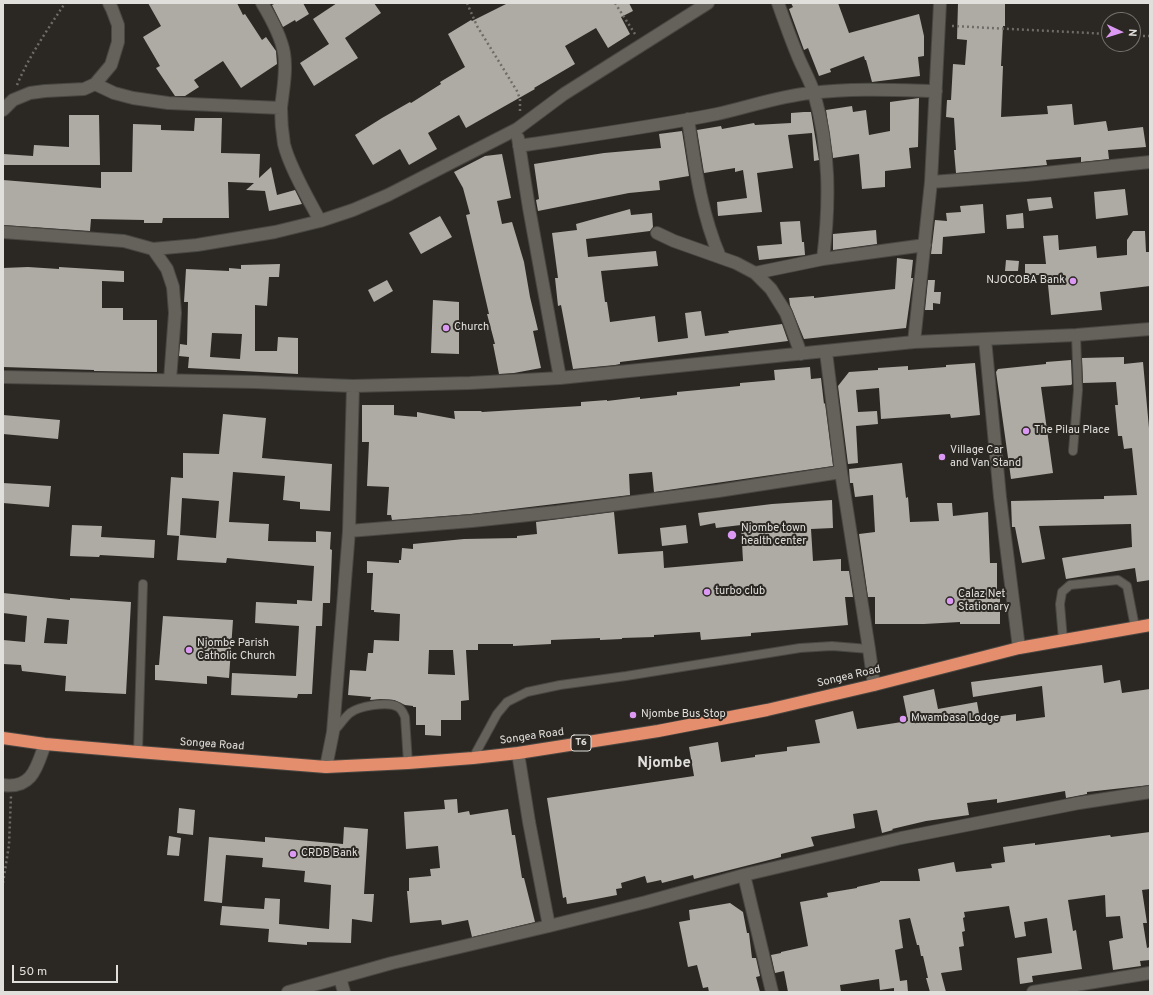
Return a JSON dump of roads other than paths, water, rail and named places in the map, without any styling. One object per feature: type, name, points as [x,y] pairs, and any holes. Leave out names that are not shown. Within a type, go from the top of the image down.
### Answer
[{"type":"highway","name":"Songea Road","points":[[3,738],[45,744],[326,767],[473,758],[518,753],[658,731],[767,710],[874,685],[1019,648],[1150,625]]},
{"type":"street","points":[[3,110],[13,100],[30,93],[45,90],[84,88],[95,84],[111,65],[118,42],[118,26],[109,3]]},
{"type":"street","points":[[262,3],[281,41],[284,53],[285,72],[281,108],[281,125],[284,146],[291,164],[320,221]]},
{"type":"street","points":[[3,232],[124,241],[153,249],[232,240],[275,232],[320,221],[353,210],[388,195],[517,129],[564,94],[708,3]]},
{"type":"street","points":[[778,3],[797,55],[814,92],[821,124],[829,183],[827,229],[823,259]]},
{"type":"street","points":[[914,342],[932,182],[940,3]]},
{"type":"street","points":[[95,84],[114,93],[133,98],[168,103],[281,108]]},
{"type":"street","points":[[519,146],[718,114],[787,96],[814,92],[904,90],[936,91]]},
{"type":"street","points":[[688,119],[694,164],[709,230],[720,257]]},
{"type":"street","points":[[517,129],[531,222],[560,378]]},
{"type":"street","points":[[932,182],[1026,175],[1150,162]]},
{"type":"street","points":[[657,233],[689,247],[720,257],[755,273],[771,290],[786,313],[801,354]]},
{"type":"street","points":[[755,273],[823,259],[924,245]]},
{"type":"street","points":[[153,249],[167,269],[173,287],[175,313],[170,380]]},
{"type":"street","points":[[3,377],[170,380],[353,386],[470,382],[560,378],[914,342],[1076,335],[1150,329]]},
{"type":"street","points":[[985,339],[1000,497],[1019,648]]},
{"type":"street","points":[[826,352],[841,472],[874,685]]},
{"type":"street","points":[[326,767],[333,732],[349,531],[353,386]]},
{"type":"street","points":[[349,531],[472,521],[557,512],[718,491],[841,472]]},
{"type":"street","points":[[7,785],[27,781],[36,768],[45,744]]},
{"type":"street","points":[[518,753],[529,822],[549,926]]},
{"type":"street","points":[[288,992],[392,963],[646,902],[744,875],[901,838],[1079,803],[1150,792]]},
{"type":"street","points":[[744,875],[772,992]]},
{"type":"street","points":[[1033,992],[1150,973]]},
{"type":"street","points":[[340,978],[344,992]]},
{"type":"lane","points":[[1073,451],[1078,390],[1076,335]]},
{"type":"lane","points":[[1063,640],[1060,604],[1062,592],[1070,585],[1118,580],[1127,586],[1135,627]]},
{"type":"lane","points":[[138,752],[143,584]]},
{"type":"lane","points":[[473,758],[496,714],[506,702],[527,692],[560,685],[800,648],[832,646],[869,649]]},
{"type":"lane","points":[[333,732],[349,714],[356,709],[365,706],[397,707],[402,710],[405,716],[408,763]]},
{"type":"place","name":"NJOCOBA Bank","points":[[1073,281]]},
{"type":"place","name":"Church","points":[[446,328]]},
{"type":"place","name":"The Pilau Place","points":[[1026,431]]},
{"type":"place","name":"Village Car and Van Stand","points":[[942,457]]},
{"type":"place","name":"Njombe town health center","points":[[732,535]]},
{"type":"place","name":"turbo club","points":[[707,592]]},
{"type":"place","name":"Calaz Net Stationary","points":[[950,601]]},
{"type":"place","name":"Njombe Parish Catholic Church","points":[[189,650]]},
{"type":"place","name":"Njombe Bus Stop","points":[[633,715]]},
{"type":"place","name":"Mwambasa Lodge","points":[[903,719]]},
{"type":"place","name":"CRDB Bank","points":[[293,854]]},
{"type":"district","name":"Njombe","points":[[664,764]]}]
